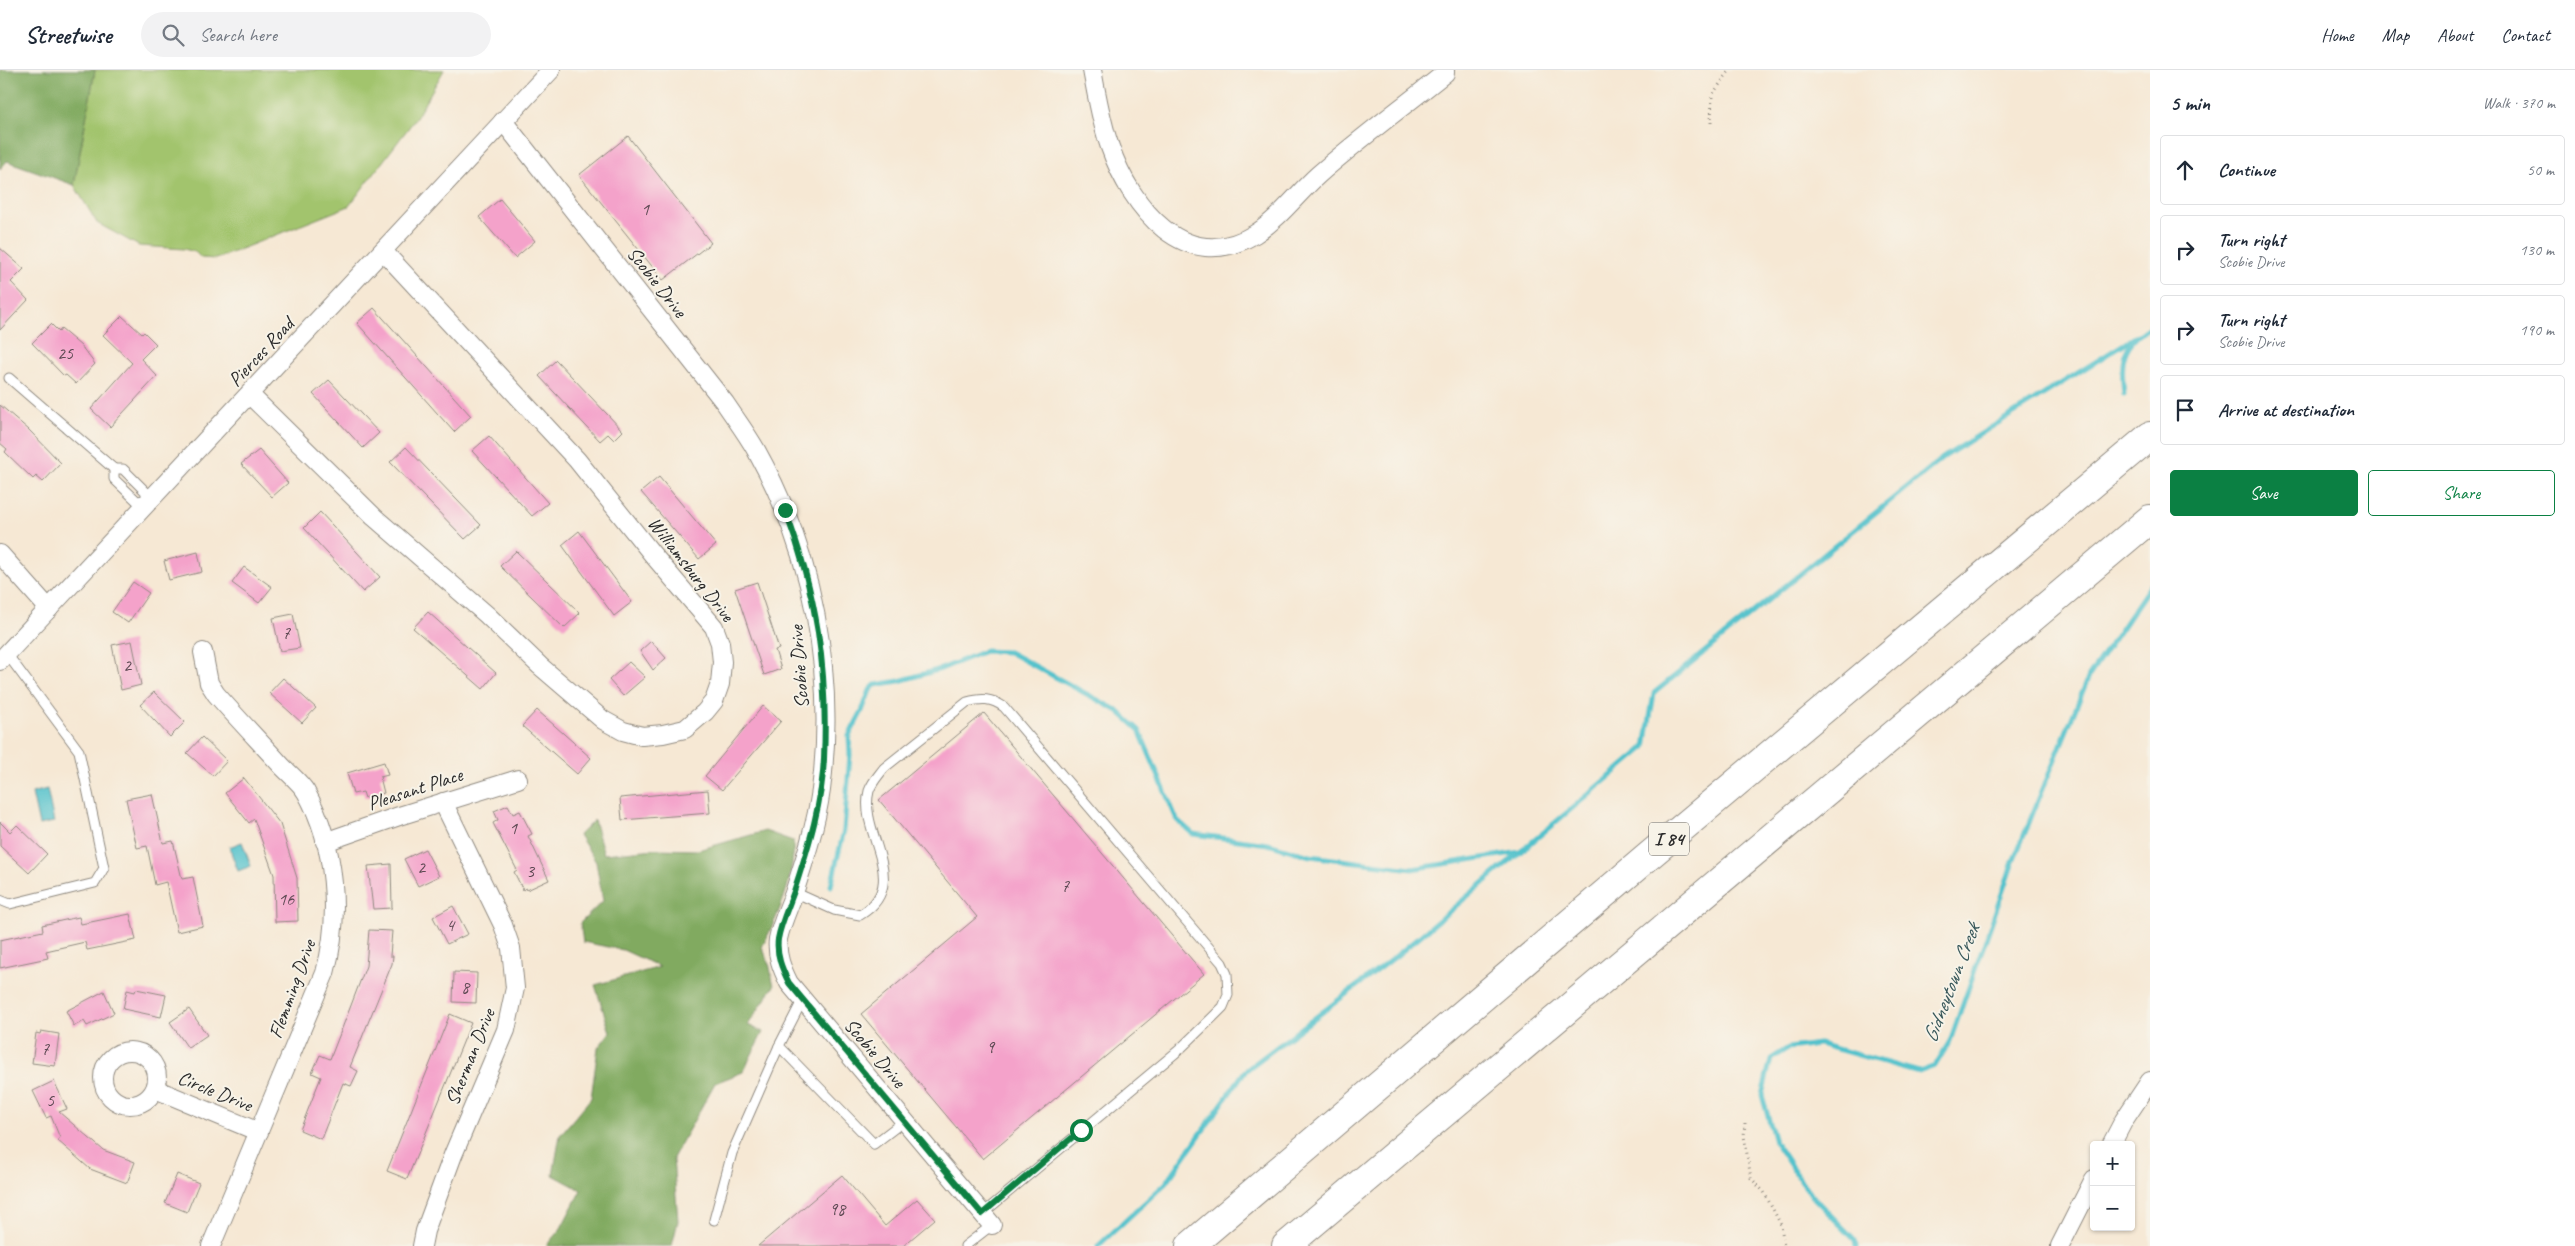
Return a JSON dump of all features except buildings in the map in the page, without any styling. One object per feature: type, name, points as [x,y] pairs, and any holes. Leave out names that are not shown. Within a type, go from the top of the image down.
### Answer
[{"type":"highway","name":"I 84","points":[[1190,1246],[1650,855],[2150,436]]},
{"type":"highway","points":[[1286,1246],[2150,519]]},
{"type":"street","name":"Pierces Road","points":[[4,657],[146,502],[250,395],[551,70]]},
{"type":"street","points":[[1092,70],[1100,111],[1111,149],[1133,194],[1153,221],[1170,235],[1202,247],[1224,246],[1255,234],[1276,217],[1318,175],[1445,73],[1446,70]]},
{"type":"street","name":"Scobie Drive","points":[[503,121],[725,402],[756,450],[785,510],[799,548],[817,618],[824,682],[824,760],[820,793],[806,855],[778,940],[779,956],[789,983],[987,1220]]},
{"type":"street","name":"Williamsburg Drive","points":[[250,395],[374,516],[487,616],[540,666],[603,720],[623,731],[642,736],[684,729],[705,712],[714,701],[720,684],[722,669],[720,643],[714,627],[653,556],[577,460],[383,251]]},
{"type":"street","points":[[0,554],[49,609]]},
{"type":"street","name":"Flemming Drive","points":[[203,652],[210,683],[216,694],[305,791],[325,842],[330,865],[335,922],[325,973],[212,1246]]},
{"type":"street","name":"Pleasant Place","points":[[325,842],[518,779]]},
{"type":"street","name":"Sherman Drive","points":[[422,1246],[425,1231],[453,1155],[506,1030],[516,988],[511,948],[503,925],[443,802]]},
{"type":"street","points":[[2113,1141],[2124,1120],[2150,1081]]},
{"type":"street","name":"Circle Drive","points":[[155,1089],[259,1132]]},
{"type":"street","points":[[2060,1246],[2090,1186]]},
{"type":"lane","points":[[9,378],[114,469],[123,469],[146,492],[146,502],[137,501],[114,479],[114,469]]},
{"type":"lane","points":[[0,900],[10,904],[95,883],[104,868],[79,751],[4,657]]},
{"type":"lane","points":[[794,892],[834,910],[860,915],[872,908],[882,893],[882,866],[868,806],[869,793],[873,781],[884,768],[966,702],[981,698],[994,700],[1004,707],[1222,963],[1227,974],[1228,995],[1222,1007],[1215,1015],[1179,1050],[987,1220],[965,1246]]},
{"type":"lane","points":[[714,1220],[732,1153],[802,999]]},
{"type":"lane","points":[[779,1046],[874,1144],[904,1121]]},
{"type":"path","points":[[1711,123],[1712,95],[1730,70]]},
{"type":"path","points":[[1745,1123],[1744,1136],[1751,1178],[1764,1192],[1781,1226],[1784,1246]]},
{"type":"green space","points":[[0,70],[95,70],[74,185],[7,161],[0,169]]},
{"type":"green space","points":[[95,70],[444,70],[416,118],[349,206],[216,259],[201,258],[195,252],[184,249],[139,246],[97,223],[74,185]]},
{"type":"green space","points":[[594,820],[604,854],[655,849],[698,850],[765,831],[793,841],[791,869],[785,896],[762,947],[769,963],[774,986],[748,1025],[763,1032],[743,1072],[715,1083],[673,1158],[678,1221],[672,1246],[546,1246],[561,1228],[581,1190],[553,1175],[560,1135],[591,1098],[598,1048],[610,1032],[595,985],[660,967],[623,950],[583,942],[580,923],[603,901],[596,862],[579,835]]},
{"type":"water","points":[[47,789],[54,822],[39,825],[32,793]]},
{"type":"water","points":[[242,842],[251,866],[238,871],[229,847]]},
{"type":"waterway","name":"Gidneytown Creek","points":[[2124,394],[2123,364],[2128,348],[2140,334],[2150,327]]},
{"type":"waterway","points":[[1098,1246],[1166,1183],[1245,1071],[1395,957],[1645,747],[1654,693],[1944,457],[2135,337]]},
{"type":"waterway","name":"Gidneytown Creek","points":[[1856,1246],[1855,1240],[1809,1193],[1775,1142],[1762,1095],[1771,1059],[1788,1048],[1819,1044],[1919,1072],[1935,1066],[1950,1041],[2013,862],[2089,676],[2150,586]]},
{"type":"waterway","points":[[831,886],[844,830],[850,755],[849,736],[870,690],[875,685],[899,681],[941,669],[985,651],[1009,652],[1118,711],[1139,730],[1177,820],[1193,834],[1268,844],[1310,856],[1412,869],[1520,852]]},
{"type":"route","points":[[785,510],[799,548],[817,618],[824,682],[824,760],[820,793],[806,855],[778,940],[782,969],[789,983],[982,1214],[1081,1130]]}]
